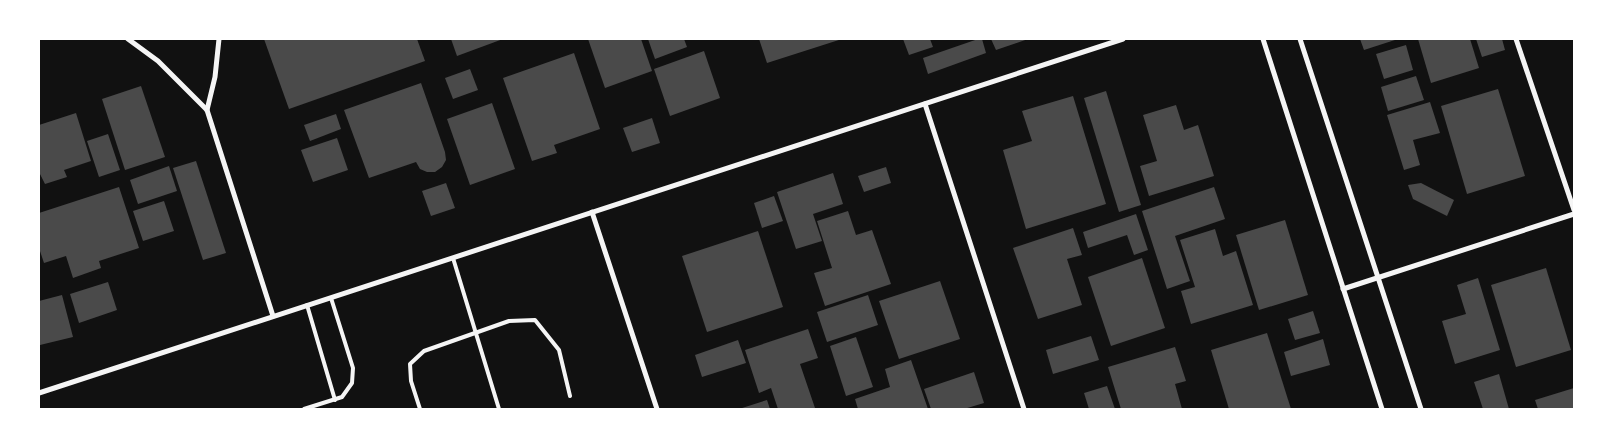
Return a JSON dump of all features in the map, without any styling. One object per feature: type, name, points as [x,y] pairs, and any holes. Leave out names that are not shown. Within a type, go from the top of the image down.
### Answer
[{"type":"street","points":[[128,39],[158,61],[207,110],[273,316]]},
{"type":"street","points":[[207,110],[215,77],[219,39]]},
{"type":"street","points":[[39,393],[1123,39]]},
{"type":"street","points":[[1263,39],[1382,409]]},
{"type":"street","points":[[1300,39],[1421,409]]},
{"type":"street","points":[[1516,39],[1574,210]]},
{"type":"street","points":[[925,104],[1024,409]]},
{"type":"street","points":[[592,212],[657,409]]},
{"type":"street","points":[[1343,289],[1574,214]]},
{"type":"lane","points":[[453,258],[499,409]]},
{"type":"lane","points":[[304,409],[335,400],[348,391],[354,376],[331,298]]},
{"type":"lane","points":[[307,305],[335,400]]},
{"type":"lane","points":[[420,409],[411,381],[410,364],[424,351],[509,321],[535,320],[559,350],[570,396]]},
{"type":"building","points":[[264,39],[417,39],[425,61],[289,109]]},
{"type":"building","points":[[451,39],[503,39],[457,56]]},
{"type":"building","points":[[588,39],[641,39],[652,71],[605,88]]},
{"type":"building","points":[[648,39],[684,39],[687,47],[655,59]]},
{"type":"building","points":[[759,39],[842,39],[767,63]]},
{"type":"building","points":[[903,39],[930,39],[933,47],[909,55]]},
{"type":"building","points":[[982,39],[986,53],[928,74],[923,58]]},
{"type":"building","points":[[991,39],[1028,39],[996,50]]},
{"type":"building","points":[[1360,39],[1398,39],[1364,50]]},
{"type":"building","points":[[1418,39],[1470,39],[1479,68],[1431,83]]},
{"type":"building","points":[[1476,39],[1502,39],[1505,50],[1482,57]]},
{"type":"building","points":[[1406,45],[1413,70],[1384,79],[1376,54]]},
{"type":"building","points":[[704,51],[720,98],[670,116],[654,69]]},
{"type":"building","points":[[574,53],[600,129],[554,145],[557,153],[532,161],[503,78]]},
{"type":"building","points":[[470,69],[478,90],[453,99],[445,78]]},
{"type":"building","points":[[1416,76],[1424,100],[1388,111],[1381,87]]},
{"type":"building","points":[[421,83],[445,152],[446,160],[442,167],[435,172],[427,172],[420,169],[416,162],[369,178],[344,110]]},
{"type":"building","points":[[141,86],[165,157],[125,170],[102,99]]},
{"type":"building","points":[[1498,89],[1525,176],[1467,194],[1441,106]]},
{"type":"building","points":[[1106,91],[1141,205],[1119,212],[1084,98]]},
{"type":"building","points":[[1073,96],[1106,204],[1026,229],[1003,150],[1032,141],[1022,111]]},
{"type":"building","points":[[1430,102],[1440,133],[1413,140],[1420,165],[1404,170],[1387,115]]},
{"type":"building","points":[[492,103],[515,169],[470,185],[447,119]]},
{"type":"building","points":[[1176,105],[1184,130],[1198,125],[1214,176],[1149,196],[1140,166],[1157,161],[1143,115]]},
{"type":"building","points":[[76,113],[91,161],[64,170],[67,177],[45,184],[39,172],[39,125]]},
{"type":"building","points":[[336,114],[341,129],[310,141],[304,125]]},
{"type":"building","points":[[652,118],[660,143],[632,152],[623,128]]},
{"type":"building","points":[[108,134],[120,170],[99,177],[87,141]]},
{"type":"building","points":[[337,138],[348,170],[313,182],[301,150]]},
{"type":"building","points":[[196,161],[226,253],[203,260],[173,168]]},
{"type":"building","points":[[169,166],[177,191],[138,204],[130,180]]},
{"type":"building","points":[[886,167],[891,183],[864,192],[858,176]]},
{"type":"building","points":[[833,173],[843,204],[813,214],[822,241],[796,249],[777,192]]},
{"type":"building","points":[[446,183],[455,208],[431,216],[422,191]]},
{"type":"building","points":[[1421,183],[1454,200],[1447,216],[1413,199],[1408,185]]},
{"type":"building","points":[[119,187],[139,248],[99,261],[101,268],[73,278],[66,256],[44,263],[39,248],[39,213]]},
{"type":"building","points":[[1214,187],[1225,219],[1175,236],[1190,281],[1167,289],[1142,211]]},
{"type":"building","points":[[774,196],[783,221],[762,228],[754,203]]},
{"type":"building","points":[[164,201],[174,231],[143,241],[133,211]]},
{"type":"building","points":[[848,211],[856,235],[872,230],[891,284],[825,306],[814,273],[832,268],[817,221]]},
{"type":"building","points":[[1136,214],[1148,250],[1134,255],[1127,235],[1088,248],[1083,232]]},
{"type":"building","points":[[1285,220],[1308,295],[1259,310],[1236,235]]},
{"type":"building","points":[[1073,228],[1082,255],[1067,259],[1082,305],[1038,319],[1013,248]]},
{"type":"building","points":[[1215,229],[1223,256],[1236,251],[1253,305],[1191,324],[1181,291],[1195,287],[1180,240]]},
{"type":"building","points":[[758,231],[783,307],[707,332],[682,256]]},
{"type":"building","points":[[1142,258],[1165,328],[1111,346],[1088,277]]},
{"type":"building","points":[[1546,268],[1571,350],[1516,367],[1491,285]]},
{"type":"building","points":[[1478,278],[1500,350],[1455,364],[1442,321],[1466,314],[1457,285]]},
{"type":"building","points":[[940,281],[960,339],[899,359],[879,301]]},
{"type":"building","points":[[108,282],[117,310],[79,323],[70,294]]},
{"type":"building","points":[[62,295],[73,337],[40,345],[39,301]]},
{"type":"building","points":[[868,295],[878,325],[827,342],[817,312]]},
{"type":"building","points":[[1313,311],[1320,333],[1295,340],[1288,319]]},
{"type":"building","points":[[808,329],[818,358],[800,364],[815,408],[778,409],[771,388],[759,393],[745,350]]},
{"type":"building","points":[[1267,333],[1291,409],[1229,409],[1211,350]]},
{"type":"building","points":[[1091,336],[1099,360],[1053,374],[1046,350]]},
{"type":"building","points":[[856,337],[873,387],[846,396],[830,346]]},
{"type":"building","points":[[1323,339],[1330,365],[1291,376],[1284,352]]},
{"type":"building","points":[[738,340],[746,363],[702,377],[695,355]]},
{"type":"building","points":[[1175,347],[1186,381],[1175,384],[1182,409],[1121,409],[1108,367]]},
{"type":"building","points":[[911,360],[928,409],[858,409],[855,399],[890,387],[885,369]]},
{"type":"building","points":[[974,372],[984,403],[964,409],[931,409],[924,389]]},
{"type":"building","points":[[1499,374],[1509,409],[1483,409],[1474,382]]},
{"type":"building","points":[[1107,386],[1115,409],[1089,409],[1084,393]]},
{"type":"building","points":[[1574,388],[1574,409],[1538,409],[1535,400]]},
{"type":"building","points":[[767,400],[770,409],[739,409]]}]
